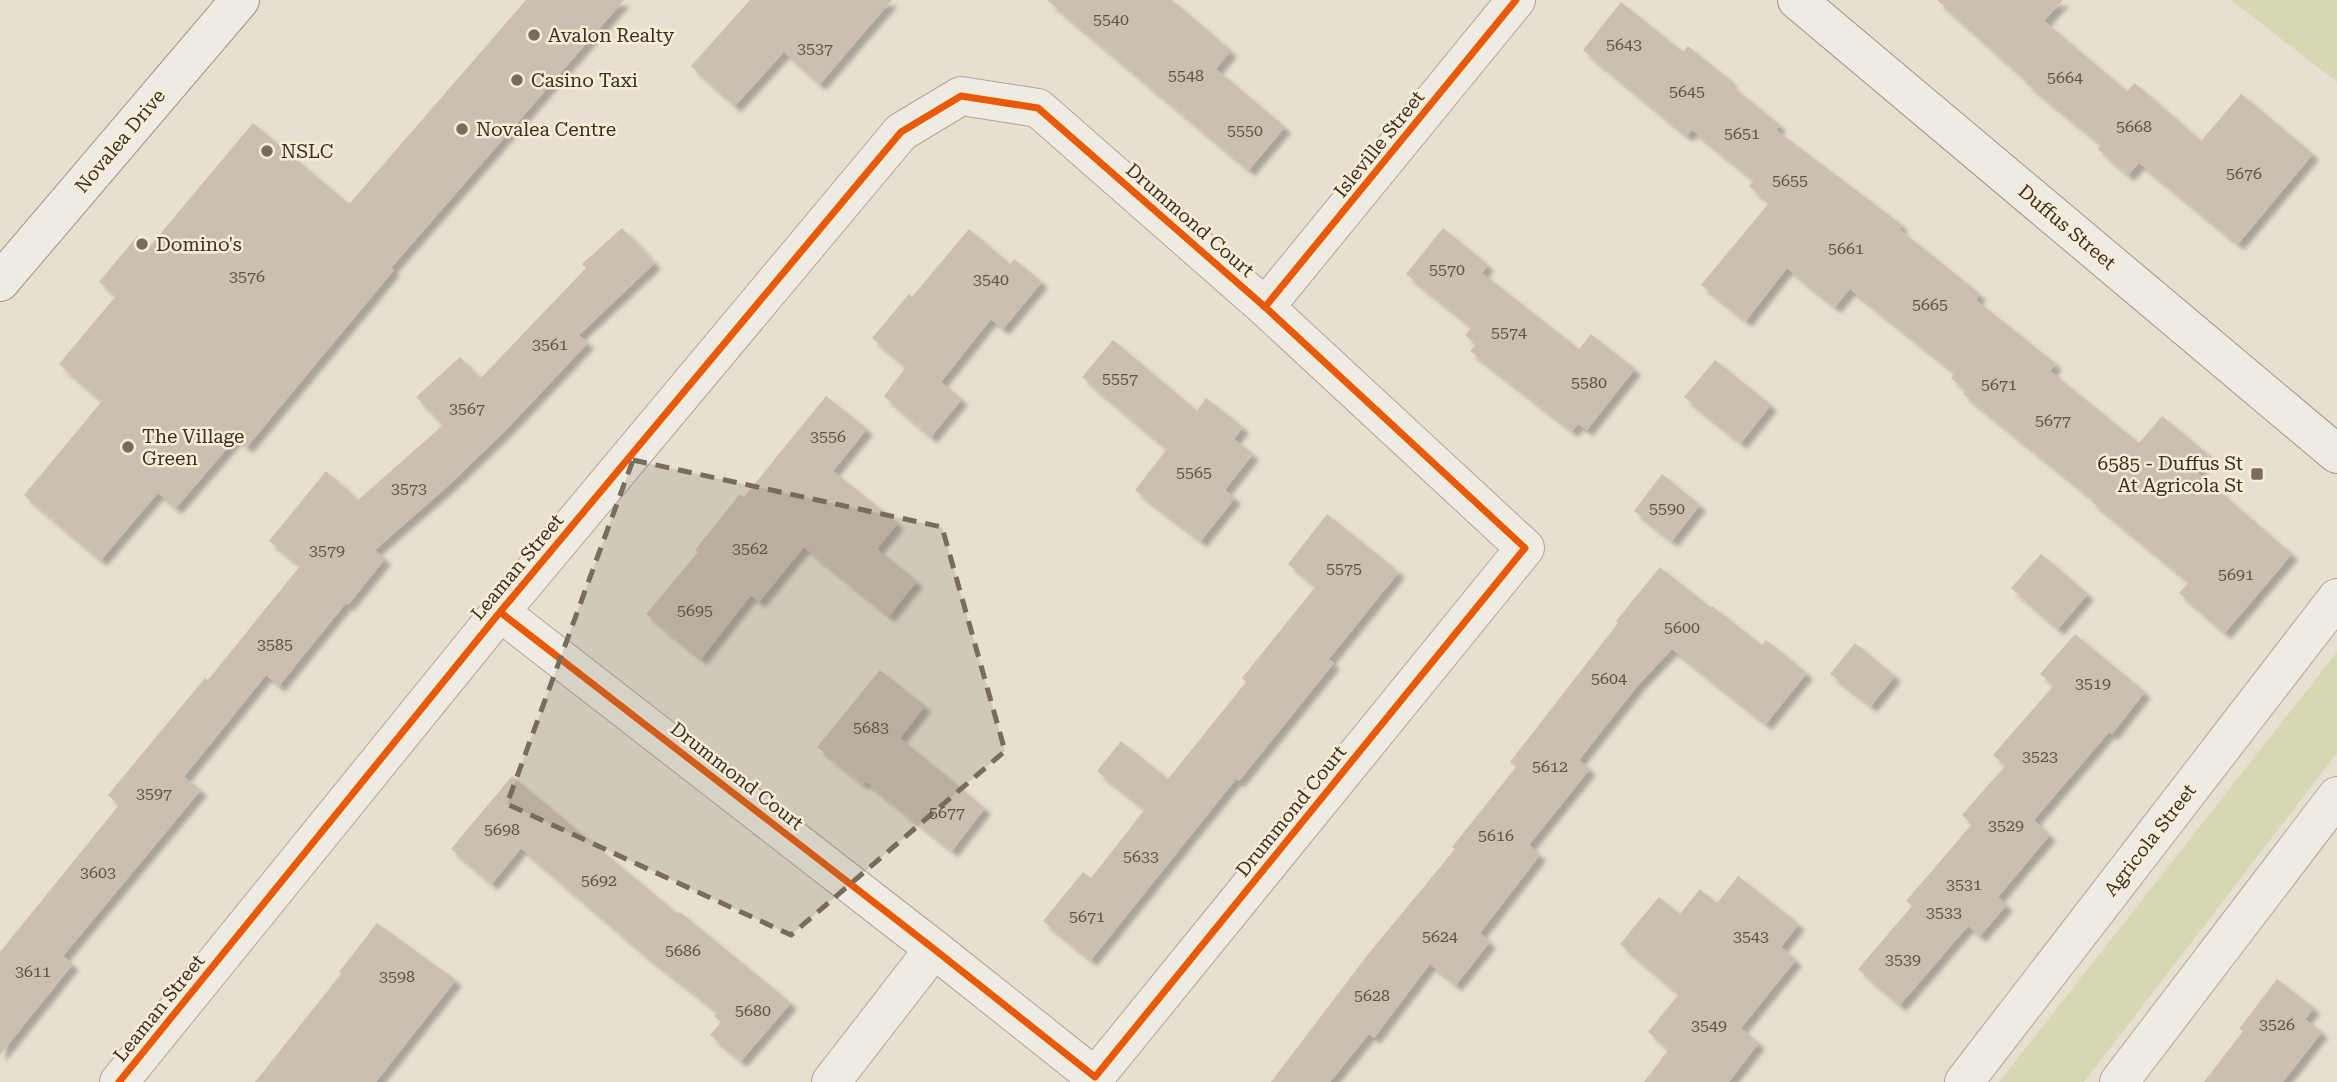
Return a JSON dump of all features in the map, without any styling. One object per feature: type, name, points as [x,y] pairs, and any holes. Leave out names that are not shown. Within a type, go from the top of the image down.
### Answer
[{"type":"street","name":"Novalea Drive","points":[[0,282],[240,0]]},
{"type":"street","name":"Isleville Street","points":[[1265,307],[1516,0]]},
{"type":"street","name":"Duffus Street","points":[[1797,0],[2337,454]]},
{"type":"street","name":"Drummond Court","points":[[500,612],[1095,1077],[1525,548],[1265,307],[1038,108],[961,96]]},
{"type":"street","name":"Leaman Street","points":[[119,1082],[500,612],[901,132],[961,96]]},
{"type":"street","name":"Agricola Street","points":[[1964,1082],[2337,598]]},
{"type":"street","points":[[2119,1082],[2337,796]]},
{"type":"street","points":[[831,1082],[934,949]]},
{"type":"highlighted area","points":[[633,460],[942,527],[1005,751],[791,935],[507,804]]},
{"type":"green space","points":[[2231,0],[2337,0],[2337,82]]},
{"type":"green space","points":[[2337,652],[2337,753],[2084,1082],[1999,1082]]},
{"type":"building","points":[[526,0],[624,0],[391,268],[394,270],[247,447],[236,438],[176,508],[158,493],[101,560],[24,495],[102,401],[59,364],[116,296],[99,282],[137,236],[150,246],[253,123],[349,204]]},
{"type":"building","points":[[750,0],[892,0],[820,84],[784,52],[735,106],[691,66]]},
{"type":"building","points":[[1047,0],[1172,0],[1231,51],[1216,69],[1285,127],[1249,170]]},
{"type":"building","points":[[1937,0],[2063,0],[2044,21],[2127,91],[2135,83],[2201,141],[2241,94],[2313,154],[2238,244],[2139,163],[2128,175],[2098,149],[2101,144],[2026,83],[2027,81]]},
{"type":"building","points":[[1621,2],[1683,52],[1688,46],[1731,81],[1729,84],[1780,125],[1776,130],[1902,225],[1899,229],[1980,294],[1976,300],[2056,364],[2050,371],[2139,443],[2162,416],[2210,456],[2197,472],[2292,554],[2225,633],[2179,593],[2189,582],[2091,501],[2093,499],[1963,394],[1966,391],[1951,378],[1955,373],[1850,289],[1835,307],[1787,268],[1746,321],[1701,285],[1769,203],[1749,186],[1754,180],[1692,130],[1687,136],[1583,50]]},
{"type":"building","points":[[622,228],[655,263],[579,335],[588,343],[505,431],[375,550],[385,559],[279,686],[266,675],[184,777],[201,790],[63,956],[73,964],[0,1055],[0,952],[119,805],[108,795],[205,678],[208,680],[300,566],[269,541],[326,471],[358,500],[443,425],[416,397],[460,357],[480,379],[586,268],[582,264]]},
{"type":"building","points":[[1443,228],[1488,265],[1482,273],[1579,349],[1591,334],[1635,369],[1587,430],[1578,424],[1572,431],[1470,351],[1476,344],[1465,335],[1472,327],[1406,274]]},
{"type":"building","points":[[969,229],[1010,264],[1014,259],[1042,282],[1003,329],[991,319],[941,382],[962,399],[931,437],[884,396],[906,367],[872,338],[909,294],[912,297]]},
{"type":"building","points":[[1113,340],[1197,411],[1206,398],[1243,427],[1234,439],[1253,454],[1225,490],[1235,498],[1201,541],[1135,490],[1167,449],[1082,377]]},
{"type":"building","points":[[1715,360],[1771,405],[1741,443],[1684,397]]},
{"type":"building","points":[[826,396],[867,429],[833,471],[898,523],[877,549],[917,581],[889,616],[804,547],[759,602],[751,595],[701,659],[646,614],[698,552],[695,550],[740,494],[744,497]]},
{"type":"building","points":[[1662,474],[1700,505],[1672,541],[1634,511]]},
{"type":"building","points":[[1327,514],[1399,572],[1329,659],[1334,663],[1239,781],[1236,779],[1091,960],[1043,921],[1083,872],[1091,878],[1145,809],[1097,771],[1121,741],[1168,779],[1246,682],[1242,678],[1316,586],[1288,564]]},
{"type":"building","points":[[2041,554],[2088,594],[2058,629],[2011,588]]},
{"type":"building","points":[[1660,567],[1762,645],[1766,640],[1807,673],[1766,724],[1672,649],[1639,684],[1579,760],[1590,769],[1529,845],[1540,855],[1480,933],[1490,942],[1456,985],[1430,964],[1374,1038],[1369,1034],[1330,1082],[1271,1082],[1369,953],[1455,849],[1452,847],[1516,767],[1510,762]]},
{"type":"building","points":[[2075,634],[2145,692],[2112,734],[2109,732],[2034,820],[2050,835],[1998,897],[2007,905],[1980,936],[1968,926],[1900,1005],[1858,969],[1912,906],[1906,901],[1972,824],[1962,815],[2005,766],[1993,755],[2054,685],[2040,674]]},
{"type":"building","points":[[1855,643],[1895,676],[1871,706],[1830,674]]},
{"type":"building","points":[[880,670],[925,706],[900,738],[985,808],[952,851],[865,781],[863,784],[817,747]]},
{"type":"building","points":[[512,776],[678,914],[680,912],[791,1003],[741,1061],[710,1035],[721,1022],[714,1016],[718,1012],[644,954],[521,848],[492,884],[451,849]]},
{"type":"building","points":[[1738,876],[1799,924],[1781,947],[1796,960],[1741,1028],[1759,1043],[1729,1082],[1644,1082],[1669,1049],[1648,1032],[1679,994],[1620,944],[1659,897],[1680,914],[1700,889],[1717,903]]},
{"type":"building","points":[[377,923],[456,980],[376,1082],[255,1082],[341,974],[339,972]]},
{"type":"building","points":[[2277,979],[2314,1008],[2305,1019],[2322,1032],[2283,1082],[2204,1082],[2243,1031],[2239,1029]]},
{"type":"cycle path","points":[[1265,307],[1516,0]]},
{"type":"cycle path","points":[[119,1082],[500,612],[901,132],[961,96],[1038,108],[1265,307],[1525,548],[1095,1077],[500,612]]},
{"type":"place","name":"Avalon Realty","points":[[534,35]]},
{"type":"place","name":"Casino Taxi","points":[[517,80]]},
{"type":"place","name":"Novalea Centre","points":[[462,129]]},
{"type":"place","name":"NSLC","points":[[267,151]]},
{"type":"place","name":"Domino's","points":[[142,244]]},
{"type":"place","name":"The Village Green","points":[[128,447]]},
{"type":"place","name":"6585 - Duffus St At Agricola St","points":[[2257,474]]}]
